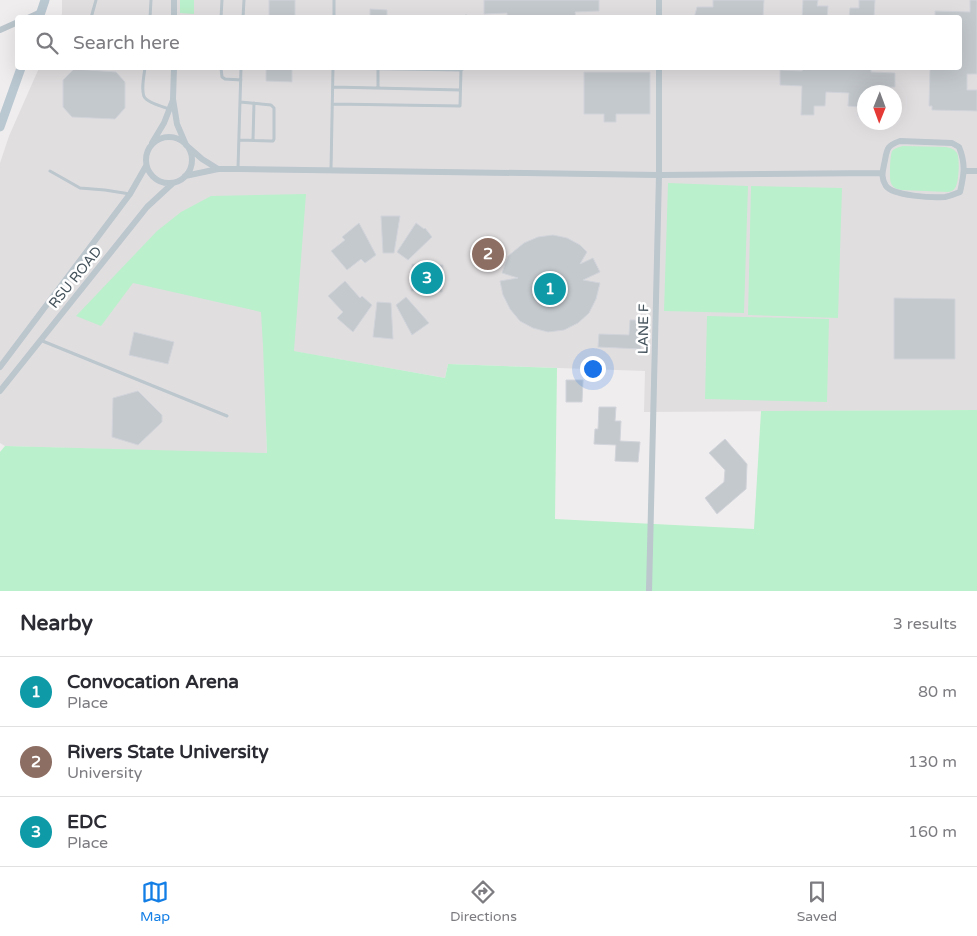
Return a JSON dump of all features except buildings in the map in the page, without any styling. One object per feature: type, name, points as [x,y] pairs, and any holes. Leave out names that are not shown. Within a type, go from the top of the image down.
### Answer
[{"type":"street","points":[[40,15],[45,0]]},
{"type":"street","points":[[174,0],[174,15]]},
{"type":"street","points":[[659,0],[659,15]]},
{"type":"street","points":[[0,30],[15,23]]},
{"type":"street","points":[[0,127],[20,70]]},
{"type":"street","points":[[173,99],[164,123],[146,156],[146,166],[149,173],[154,178],[166,183],[173,183],[185,176],[189,171],[192,157],[177,124],[173,99],[174,70]]},
{"type":"street","name":"LANE F","points":[[649,591],[659,175],[659,70]]},
{"type":"street","points":[[150,147],[161,139],[167,137],[174,138],[218,169]]},
{"type":"street","points":[[900,141],[952,143],[959,147],[963,156],[964,171],[960,192],[945,197],[894,192],[887,187],[881,174],[886,152],[891,144],[900,141]]},
{"type":"street","name":"RSU ROAD","points":[[0,367],[130,194],[146,166]]},
{"type":"street","points":[[185,176],[218,169],[659,175],[881,174]]},
{"type":"street","points":[[964,171],[977,171]]},
{"type":"street","name":"RSU ROAD","points":[[0,391],[147,207],[173,183]]},
{"type":"lane","points":[[92,15],[96,0]]},
{"type":"lane","points":[[150,15],[151,0]]},
{"type":"lane","points":[[221,15],[222,0]]},
{"type":"lane","points":[[243,15],[244,0]]},
{"type":"lane","points":[[334,0],[334,15]]},
{"type":"lane","points":[[145,70],[144,97],[146,100],[169,109]]},
{"type":"lane","points":[[221,70],[222,76],[225,79],[241,80]]},
{"type":"lane","points":[[238,169],[241,70]]},
{"type":"lane","points":[[331,170],[333,70]]},
{"type":"lane","points":[[378,70],[378,88]]},
{"type":"lane","points":[[332,104],[460,106],[461,70]]},
{"type":"lane","points":[[333,87],[460,90]]},
{"type":"lane","points":[[239,140],[270,141],[274,138],[274,108],[271,105],[240,102]]},
{"type":"lane","points":[[253,140],[254,103]]},
{"type":"lane","points":[[50,171],[80,188],[130,194]]},
{"type":"lane","points":[[40,340],[227,416]]},
{"type":"shaded area","points":[[62,0],[977,0],[977,410],[644,412],[645,371],[448,364],[445,378],[264,346],[267,454],[5,446],[0,443],[0,163],[9,136],[38,70],[962,70],[962,15],[61,15]]},
{"type":"green space","points":[[180,0],[194,0],[194,14],[180,13]]},
{"type":"green space","points":[[903,146],[946,147],[955,151],[958,156],[959,165],[954,189],[948,192],[901,190],[894,187],[890,177],[891,154],[894,149]]},
{"type":"green space","points":[[668,183],[748,186],[744,313],[664,311]]},
{"type":"green space","points":[[751,186],[842,188],[838,318],[748,315]]},
{"type":"green space","points":[[306,194],[294,351],[445,378],[448,364],[557,368],[555,519],[754,529],[761,411],[977,410],[977,591],[0,591],[0,452],[5,446],[267,453],[261,312],[133,283],[101,326],[76,316],[157,231],[181,212],[211,196]]},
{"type":"green space","points":[[707,316],[829,319],[827,402],[705,399]]},
{"type":"place","name":"Rivers State University","points":[[488,254]]},
{"type":"place","name":"EDC","points":[[427,278]]},
{"type":"place","name":"Convocation Arena","points":[[550,289]]}]
